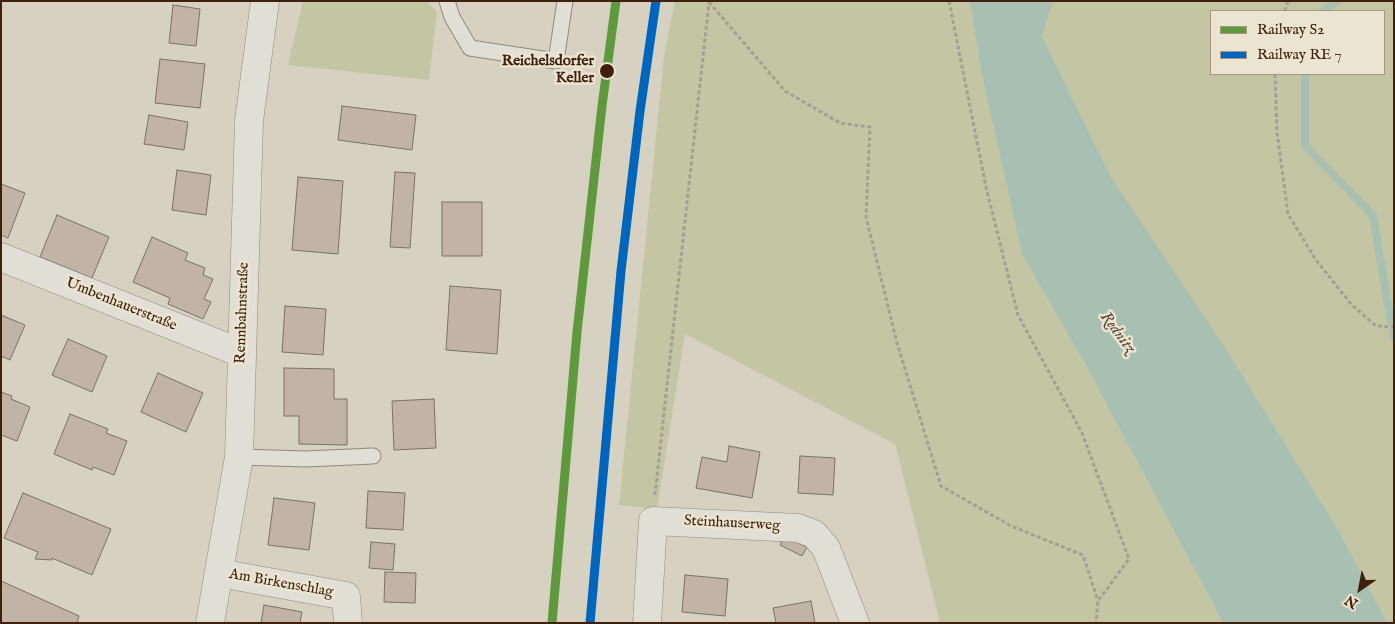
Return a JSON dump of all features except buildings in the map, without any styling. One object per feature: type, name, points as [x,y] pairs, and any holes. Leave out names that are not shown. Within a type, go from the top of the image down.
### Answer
[{"type":"street","name":"Rennbahnstraße","points":[[210,623],[239,457],[249,121],[265,1]]},
{"type":"street","name":"Umbenhauerstraße","points":[[1,257],[241,353]]},
{"type":"street","points":[[647,623],[653,521]]},
{"type":"street","name":"Steinhauserweg","points":[[653,521],[798,528],[814,534],[826,548],[855,623]]},
{"type":"street","name":"Am Birkenschlag","points":[[219,573],[346,596],[348,623]]},
{"type":"lane","points":[[447,1],[452,17],[470,48],[556,61],[564,1]]},
{"type":"lane","points":[[239,457],[374,456]]},
{"type":"path","points":[[949,1],[986,187],[1018,315],[1082,433],[1129,559],[1098,601]]},
{"type":"path","points":[[709,2],[785,91],[840,123],[870,127],[866,217],[897,343],[941,486],[1011,526],[1083,555],[1098,601],[1096,623]]},
{"type":"path","points":[[653,521],[709,2]]},
{"type":"path","points":[[1275,75],[1277,132],[1288,214],[1316,260],[1352,304],[1376,326],[1394,327]]},
{"type":"shaded area","points":[[303,1],[426,1],[437,12],[429,80],[288,65]]},
{"type":"shaded area","points":[[675,1],[970,1],[981,71],[1022,254],[1089,371],[1223,623],[940,623],[895,444],[685,334],[657,509],[619,505],[664,56]]},
{"type":"shaded area","points":[[1053,1],[1394,1],[1394,623],[1387,623],[1339,531],[1225,347],[1111,177],[1042,37]]},
{"type":"water","name":"Rednitz","points":[[970,1],[1053,1],[1042,37],[1111,177],[1225,347],[1339,531],[1387,623],[1223,623],[1089,371],[1022,254],[981,71]]},
{"type":"waterway","points":[[1324,10],[1337,1]]},
{"type":"waterway","points":[[1305,75],[1305,146],[1373,215],[1391,322]]},
{"type":"waterway","points":[[1393,332],[1394,337]]},
{"type":"rail line","name":"S2","points":[[552,623],[577,332],[602,106],[616,1]]},
{"type":"transit line","points":[[590,623],[621,271],[640,111],[656,1]]},
{"type":"place","name":"Reichelsdorfer Keller","points":[[607,71]]}]
